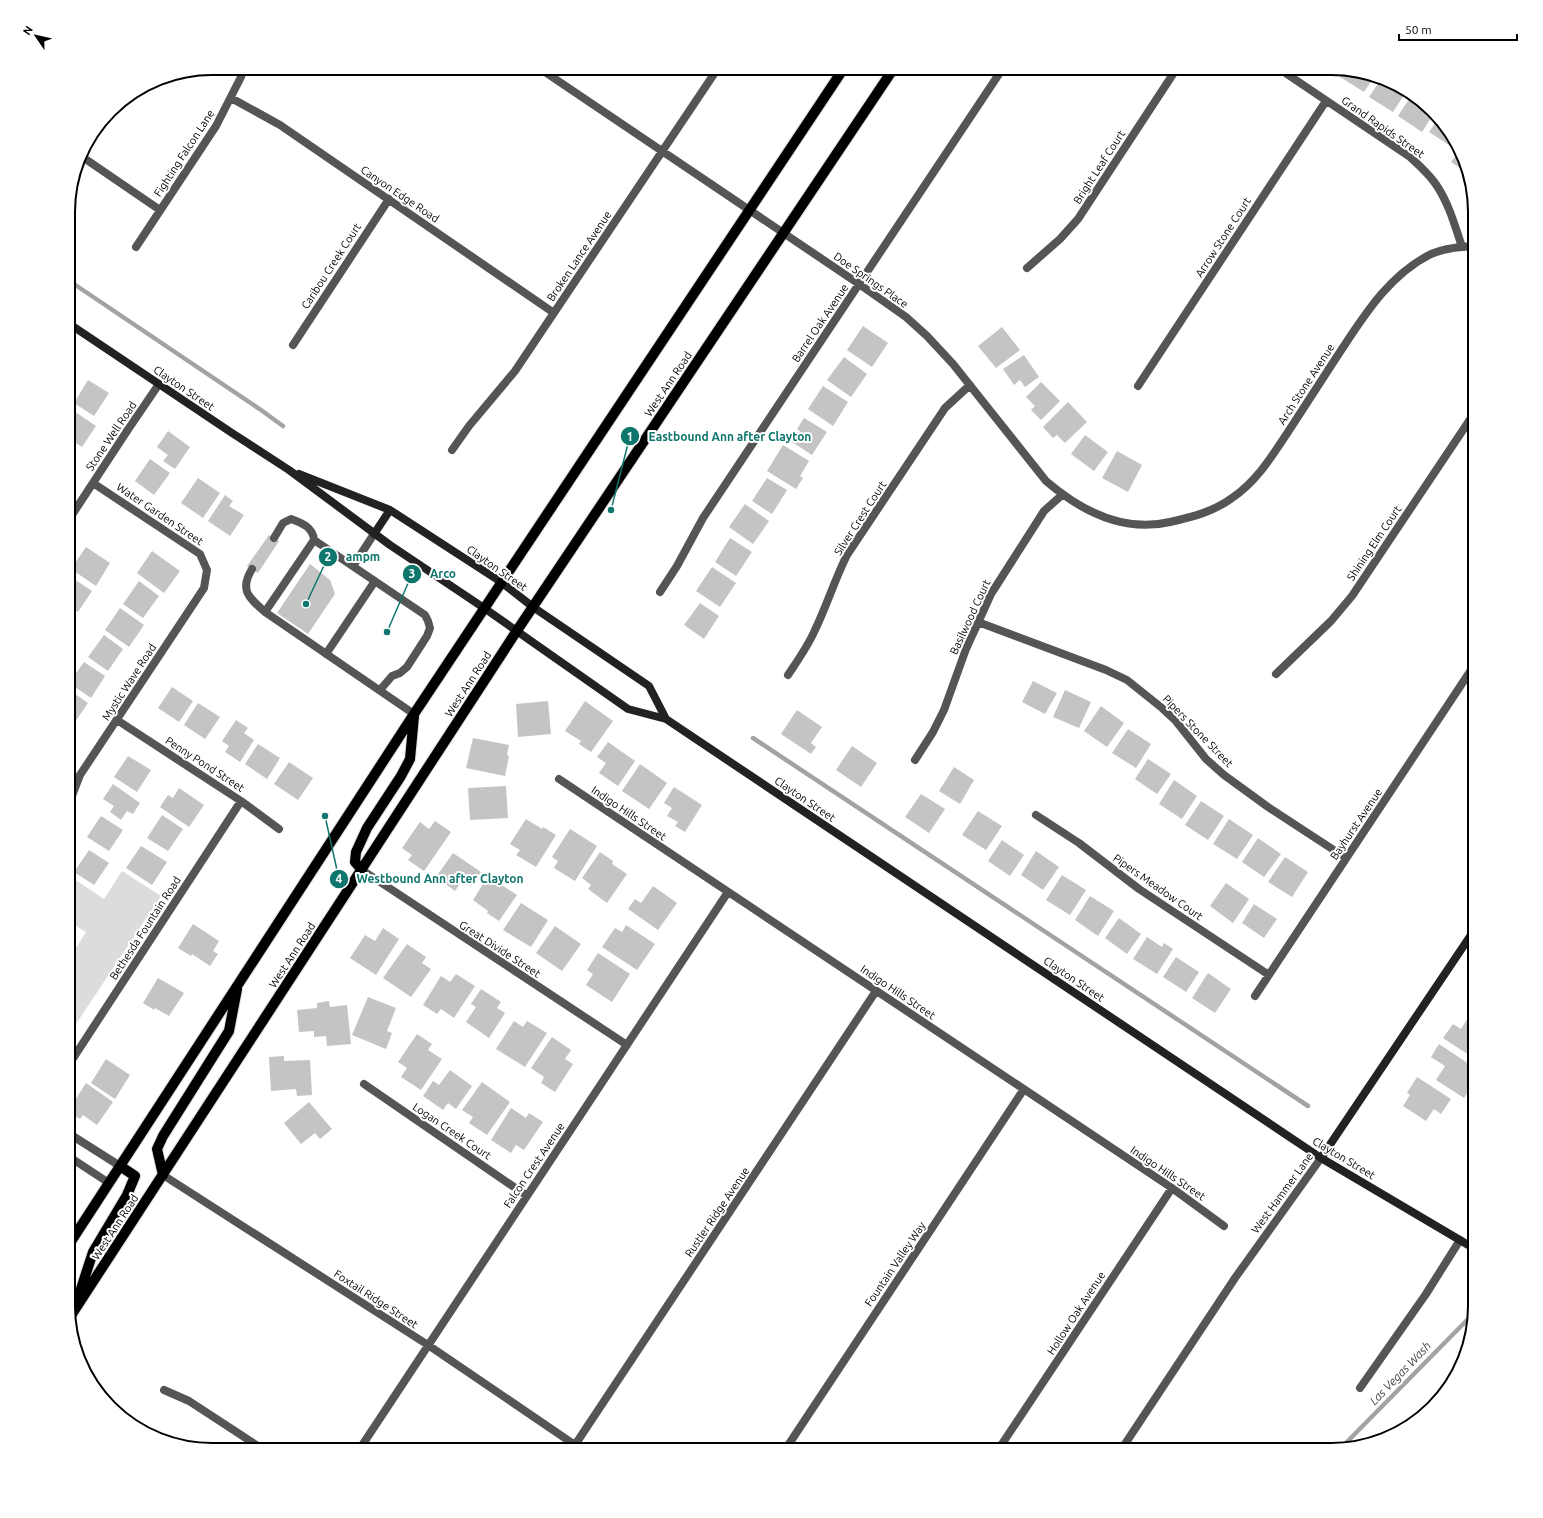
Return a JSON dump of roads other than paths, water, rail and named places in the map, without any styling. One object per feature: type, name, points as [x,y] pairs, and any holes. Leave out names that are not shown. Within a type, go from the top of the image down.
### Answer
[{"type":"main road","points":[[75,1235],[414,714],[839,75]]},
{"type":"main road","name":"West Ann Road","points":[[75,1309],[164,1175],[516,632],[889,75]]},
{"type":"main road","points":[[362,870],[355,862],[356,852],[367,828],[401,776],[410,759],[414,714]]},
{"type":"main road","points":[[164,1175],[158,1149],[163,1136],[229,1031],[237,985]]},
{"type":"main road","points":[[75,1305],[93,1252],[127,1195],[135,1176],[120,1166]]},
{"type":"street","name":"Fighting Falcon Lane","points":[[136,246],[216,126],[242,75]]},
{"type":"street","name":"Doe Springs Place","points":[[549,75],[906,317],[927,336],[970,385],[1046,481],[1062,495],[1094,513],[1116,522],[1138,525],[1162,524]]},
{"type":"street","name":"Broken Lance Avenue","points":[[452,450],[469,426],[515,371],[713,75]]},
{"type":"street","name":"Barrel Oak Avenue","points":[[660,592],[677,566],[703,518],[998,75]]},
{"type":"street","name":"Bright Leaf Court","points":[[1027,268],[1060,239],[1078,219],[1172,75]]},
{"type":"street","name":"Grand Rapids Street","points":[[1288,75],[1410,157],[1426,171],[1438,186],[1449,209],[1462,247]]},
{"type":"street","name":"Canyon Edge Road","points":[[231,98],[280,125],[554,313]]},
{"type":"street","name":"Arrow Stone Court","points":[[1138,386],[1326,101]]},
{"type":"street","points":[[86,159],[160,210]]},
{"type":"street","name":"Caribou Creek Court","points":[[293,345],[389,199]]},
{"type":"street","name":"Arch Stone Avenue","points":[[1162,524],[1210,511],[1233,498],[1260,474],[1376,299],[1391,283],[1408,269],[1431,254],[1452,247],[1468,247]]},
{"type":"street","name":"Clayton Street","points":[[75,328],[289,470],[374,534],[484,608],[516,632],[628,709],[666,719],[1321,1158],[1468,1245]]},
{"type":"street","name":"Stone Well Road","points":[[75,510],[159,384]]},
{"type":"street","name":"Silver Crest Court","points":[[788,675],[816,630],[847,555],[945,408],[970,385]]},
{"type":"street","name":"Shining Elm Court","points":[[1276,674],[1331,620],[1352,596],[1468,422]]},
{"type":"street","name":"Clayton Street","points":[[289,470],[390,510],[501,582],[533,607],[649,686],[666,719]]},
{"type":"street","name":"Water Garden Street","points":[[93,483],[200,554],[207,570]]},
{"type":"street","name":"Basilwood Court","points":[[915,760],[933,732],[944,710],[958,668],[991,594],[1044,512],[1062,495]]},
{"type":"street","points":[[353,566],[390,510]]},
{"type":"street","points":[[265,612],[314,540],[310,529],[300,522],[291,519],[283,523],[274,538]]},
{"type":"street","points":[[314,540],[425,615],[428,621],[430,628],[427,636],[407,667],[400,673],[392,676],[380,690]]},
{"type":"street","points":[[252,569],[246,579],[245,586],[249,596],[265,612],[414,714]]},
{"type":"street","name":"Mystic Wave Road","points":[[75,788],[80,775],[204,588],[207,570]]},
{"type":"street","points":[[326,654],[375,581]]},
{"type":"street","name":"Pipers Stone Street","points":[[978,622],[1106,670],[1128,680],[1175,720],[1206,759],[1224,775],[1346,858]]},
{"type":"street","name":"Bayhurst Avenue","points":[[1255,996],[1468,675]]},
{"type":"street","name":"Penny Pond Street","points":[[117,720],[241,801],[278,829]]},
{"type":"street","name":"Indigo Hills Street","points":[[558,779],[1172,1188],[1224,1226]]},
{"type":"street","name":"Bethesda Fountain Road","points":[[75,1055],[241,801]]},
{"type":"street","name":"Pipers Meadow Court","points":[[1036,816],[1079,843],[1139,889],[1269,975]]},
{"type":"street","name":"Great Divide Street","points":[[362,870],[627,1045]]},
{"type":"street","name":"Falcon Crest Avenue","points":[[364,1443],[728,892]]},
{"type":"street","name":"West Hammer Lane","points":[[1126,1443],[1235,1278],[1321,1158],[1468,939]]},
{"type":"street","name":"Rustler Ridge Avenue","points":[[576,1443],[876,991]]},
{"type":"street","name":"Logan Creek Court","points":[[364,1084],[527,1196]]},
{"type":"street","name":"Fountain Valley Way","points":[[790,1443],[1024,1089]]},
{"type":"street","points":[[75,1140],[120,1166]]},
{"type":"street","points":[[75,1161],[109,1183]]},
{"type":"street","name":"Foxtail Ridge Street","points":[[164,1175],[428,1346],[572,1443]]},
{"type":"street","name":"Hollow Oak Avenue","points":[[1003,1443],[1172,1188]]},
{"type":"street","points":[[1360,1388],[1426,1294],[1460,1240]]},
{"type":"street","points":[[164,1390],[189,1401],[253,1443]]},
{"type":"waterway","points":[[75,285],[283,426]]},
{"type":"waterway","points":[[753,738],[1308,1106]]},
{"type":"waterway","name":"Las Vegas Wash","points":[[1347,1442],[1467,1320]]},
{"type":"place","name":"Eastbound Ann after Clayton","points":[[611,510]]},
{"type":"place","name":"ampm","points":[[306,604]]},
{"type":"place","name":"Arco","points":[[387,632]]},
{"type":"place","name":"Westbound Ann after Clayton","points":[[325,816]]}]
